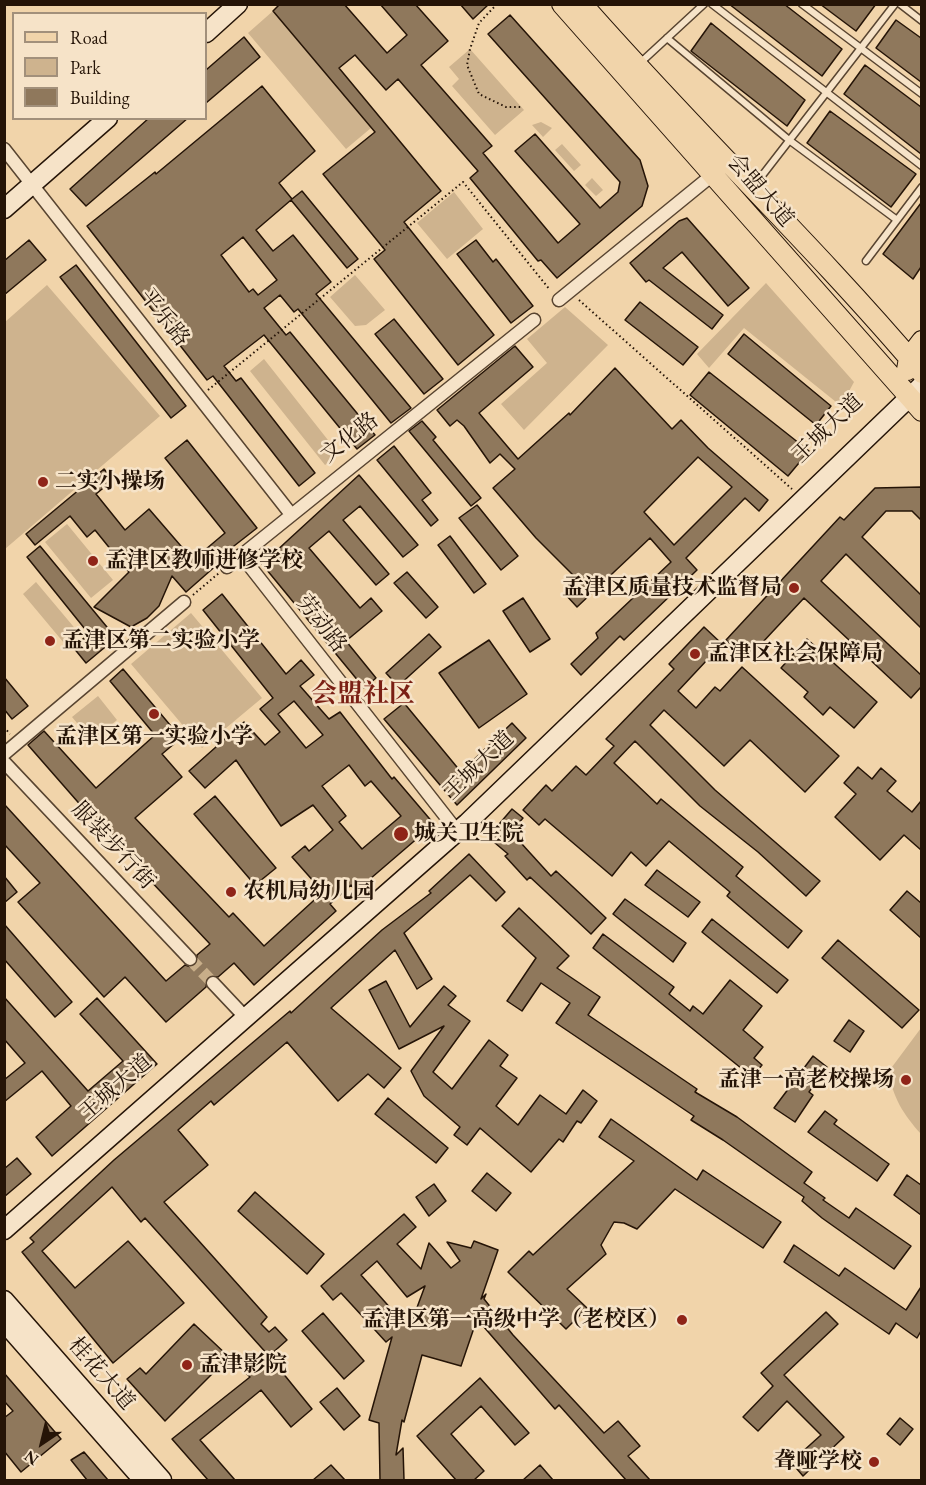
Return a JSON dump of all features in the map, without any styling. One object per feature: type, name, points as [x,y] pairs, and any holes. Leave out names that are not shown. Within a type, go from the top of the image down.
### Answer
[{"type":"main road","points":[[207,17],[220,4]]},
{"type":"main road","points":[[207,32],[238,4]]},
{"type":"main road","name":"会盟大道","points":[[562,4],[721,169],[753,187],[921,373]]},
{"type":"main road","name":"会盟大道","points":[[582,4],[914,395]]},
{"type":"main road","points":[[4,209],[30,179],[89,120]]},
{"type":"main road","points":[[4,194],[30,179],[105,120]]},
{"type":"main road","points":[[914,395],[909,358],[921,341]]},
{"type":"main road","name":"王城大道","points":[[4,1218],[454,828],[797,493],[914,395]]},
{"type":"main road","name":"王城大道","points":[[4,1230],[246,1018],[454,828],[914,395]]},
{"type":"main road","name":"桂花大道","points":[[4,1300],[162,1480]]},
{"type":"main road","name":"桂花大道","points":[[4,1322],[143,1480]]},
{"type":"street","name":"平乐路","points":[[4,149],[30,179],[290,513]]},
{"type":"street","points":[[559,300],[721,169]]},
{"type":"street","name":"文化路","points":[[227,567],[290,513],[534,320]]},
{"type":"street","name":"劳动路","points":[[241,555],[454,828]]},
{"type":"street","points":[[4,754],[184,602]]},
{"type":"street","name":"服装步行街","points":[[4,762],[190,959]]},
{"type":"street","points":[[213,983],[246,1018]]},
{"type":"lane","points":[[636,66],[704,4]]},
{"type":"lane","points":[[712,4],[921,166]]},
{"type":"lane","points":[[802,4],[921,94]]},
{"type":"lane","points":[[753,187],[895,4]]},
{"type":"lane","points":[[900,4],[921,21]]},
{"type":"lane","points":[[667,38],[789,140],[897,220]]},
{"type":"lane","points":[[866,261],[921,187]]},
{"type":"path","points":[[497,4],[479,23],[467,65],[480,94],[506,106],[521,107]]},
{"type":"path","points":[[200,397],[463,182],[559,300]]},
{"type":"path","points":[[570,292],[797,493]]},
{"type":"path","points":[[184,602],[227,567]]},
{"type":"green space","points":[[273,11],[371,128],[346,149],[248,33]]},
{"type":"green space","points":[[470,49],[524,110],[495,135],[452,86],[459,79],[449,67]]},
{"type":"green space","points":[[541,122],[552,128],[543,137],[532,125]]},
{"type":"green space","points":[[562,144],[581,165],[574,171],[555,150]]},
{"type":"green space","points":[[592,178],[603,190],[596,196],[585,185]]},
{"type":"green space","points":[[454,192],[483,229],[447,259],[417,223]]},
{"type":"green space","points":[[355,275],[385,310],[366,325],[355,326],[330,297]]},
{"type":"green space","points":[[766,283],[854,382],[841,406],[744,328],[709,368],[697,354]]},
{"type":"green space","name":"二实小操场","points":[[47,285],[160,416],[5,549],[5,322]]},
{"type":"green space","points":[[565,307],[608,345],[524,430],[501,404],[547,363],[527,339]]},
{"type":"green space","points":[[264,359],[339,454],[325,465],[250,371]]},
{"type":"green space","points":[[67,524],[113,580],[91,598],[45,542]]},
{"type":"green space","points":[[36,582],[78,632],[64,643],[23,594]]},
{"type":"green space","points":[[191,613],[262,698],[202,748],[131,664]]},
{"type":"green space","points":[[98,696],[117,720],[92,741],[72,717]]},
{"type":"green space","name":"孟津一高老校操场","points":[[921,1028],[921,1134],[900,1105],[889,1071]]},
{"type":"building","points":[[280,4],[344,4],[387,53],[407,35],[380,4],[415,4],[448,41],[421,65],[492,146],[483,153],[558,243],[580,224],[515,151],[535,134],[600,208],[618,192],[620,182],[488,34],[510,15],[640,160],[648,186],[642,206],[557,278],[541,260],[538,261],[470,178],[478,171],[398,79],[386,90],[355,55],[339,68],[441,191],[404,222],[494,335],[458,365],[374,259],[385,250],[323,174],[375,132],[273,11]]},
{"type":"building","points":[[460,4],[489,4],[473,19]]},
{"type":"building","points":[[729,4],[784,4],[842,49],[822,76]]},
{"type":"building","points":[[820,4],[876,4],[856,31]]},
{"type":"building","points":[[896,20],[921,38],[921,82],[876,48]]},
{"type":"building","points":[[711,23],[805,100],[787,126],[691,51]]},
{"type":"building","points":[[244,37],[260,57],[207,102],[207,69]]},
{"type":"building","points":[[865,65],[921,107],[921,154],[844,94]]},
{"type":"building","points":[[262,86],[315,151],[279,183],[292,199],[302,191],[358,259],[347,268],[291,200],[256,230],[273,251],[293,235],[331,282],[316,294],[411,408],[391,423],[298,309],[294,312],[280,295],[264,308],[286,335],[290,332],[375,435],[357,449],[264,335],[224,366],[236,381],[241,378],[315,473],[299,486],[213,376],[207,380],[87,226],[155,172],[156,174]],"holes":[[[243,237],[277,280],[258,295],[253,289],[249,292],[221,255]]]},
{"type":"building","points":[[830,111],[916,174],[891,207],[807,143]]},
{"type":"building","points":[[147,120],[186,120],[86,206],[70,189]]},
{"type":"building","points":[[921,203],[921,267],[913,279],[883,254]]},
{"type":"building","points":[[687,218],[749,288],[728,306],[682,252],[663,268],[723,315],[712,329],[649,280],[646,282],[630,263],[679,221]]},
{"type":"building","points":[[29,240],[46,260],[4,295],[4,261]]},
{"type":"building","points":[[476,240],[493,262],[496,259],[533,306],[511,323],[457,254]]},
{"type":"building","points":[[76,265],[186,406],[171,418],[60,277]]},
{"type":"building","points":[[640,302],[698,347],[683,365],[625,320]]},
{"type":"building","points":[[394,319],[443,379],[424,394],[375,334]]},
{"type":"building","points":[[744,334],[831,406],[816,425],[728,354]]},
{"type":"building","points":[[515,346],[533,367],[479,413],[518,459],[569,413],[570,415],[615,368],[672,429],[681,420],[708,448],[768,500],[759,511],[745,498],[686,558],[697,570],[624,640],[620,636],[581,675],[571,664],[598,638],[596,633],[671,562],[650,538],[577,607],[565,594],[579,581],[536,538],[493,488],[515,469],[500,454],[490,463],[464,426],[457,420],[450,426],[437,410]],"holes":[[[698,457],[732,487],[674,545],[644,512]]]},
{"type":"building","points":[[709,372],[809,451],[788,476],[690,395]]},
{"type":"building","points":[[422,421],[436,437],[433,440],[481,498],[471,506],[409,431]]},
{"type":"building","points":[[187,440],[257,528],[225,553],[227,556],[186,592],[172,576],[159,606],[147,618],[131,627],[94,607],[129,572],[95,530],[87,537],[70,516],[35,545],[26,534],[104,469],[113,480],[96,494],[125,530],[149,509],[193,560],[225,533],[165,458]]},
{"type":"building","points":[[394,446],[431,493],[422,500],[438,520],[431,526],[377,460]]},
{"type":"building","points":[[359,475],[418,545],[403,557],[360,506],[343,520],[389,574],[376,585],[329,531],[309,548],[360,608],[371,598],[382,611],[346,641],[376,678],[364,688],[262,564]]},
{"type":"building","points":[[921,487],[921,520],[912,511],[886,511],[862,537],[921,595],[921,628],[846,554],[821,581],[921,675],[921,687],[911,698],[804,598],[747,659],[726,640],[840,517],[844,520],[875,488]]},
{"type":"building","points":[[477,505],[518,556],[501,570],[459,518]]},
{"type":"building","points":[[450,536],[486,584],[474,593],[438,545]]},
{"type":"building","points":[[40,546],[116,638],[86,663],[73,647],[89,634],[27,557]]},
{"type":"building","points":[[407,572],[438,607],[426,618],[394,583]]},
{"type":"building","points":[[222,594],[286,674],[301,660],[314,675],[300,686],[329,719],[340,712],[392,779],[394,777],[434,824],[356,891],[351,885],[330,904],[336,911],[254,985],[234,963],[218,977],[208,977],[206,987],[166,1022],[125,977],[104,997],[18,902],[40,883],[4,844],[4,804],[166,981],[185,965],[191,967],[196,965],[197,955],[210,944],[98,825],[28,745],[44,731],[96,788],[155,735],[110,681],[123,669],[181,738],[162,754],[182,777],[135,818],[229,917],[233,913],[264,946],[323,892],[292,857],[305,846],[309,851],[333,830],[313,805],[281,826],[236,760],[205,788],[189,771],[244,722],[265,745],[280,732],[260,709],[273,698],[203,610]],"holes":[[[294,701],[323,735],[306,748],[278,714]],[[349,765],[365,786],[371,781],[401,816],[362,849],[339,822],[346,816],[322,786]]]},
{"type":"building","points":[[523,598],[550,639],[530,652],[503,611]]},
{"type":"building","points":[[704,627],[722,644],[678,691],[696,708],[715,687],[720,691],[742,667],[839,756],[805,792],[750,740],[724,766],[664,710],[650,725],[715,790],[820,881],[806,896],[758,852],[700,806],[635,741],[614,763],[657,804],[661,799],[743,867],[736,876],[802,931],[788,948],[727,896],[730,892],[669,841],[646,866],[631,852],[612,876],[545,819],[539,825],[523,810],[546,785],[552,791],[576,766],[586,775],[614,746],[606,739],[674,669],[669,664]]},
{"type":"building","points":[[429,634],[441,647],[398,686],[386,673]]},
{"type":"building","points":[[807,639],[877,702],[854,728],[830,707],[823,715],[804,697],[808,692],[781,668]]},
{"type":"building","points":[[489,640],[527,694],[479,728],[439,673]]},
{"type":"building","points":[[4,677],[28,706],[12,719],[4,709]]},
{"type":"building","points":[[404,703],[461,772],[512,723],[526,738],[457,805],[384,719]]},
{"type":"building","points":[[858,767],[872,779],[881,768],[896,781],[887,791],[912,812],[921,801],[921,850],[904,835],[880,860],[835,817],[856,794],[844,783]]},
{"type":"building","points":[[215,796],[276,868],[255,885],[194,814]]},
{"type":"building","points":[[512,809],[523,818],[511,832],[551,876],[556,871],[606,918],[591,934],[530,877],[527,880],[505,856],[508,854],[488,837]]},
{"type":"building","points":[[469,854],[505,892],[496,901],[470,875],[404,933],[432,979],[417,989],[395,950],[331,1008],[401,1068],[384,1088],[368,1074],[338,1101],[287,1042],[214,1105],[211,1101],[178,1130],[208,1165],[164,1202],[267,1317],[261,1324],[269,1332],[275,1327],[287,1340],[269,1356],[145,1218],[141,1222],[112,1187],[42,1251],[75,1288],[128,1241],[184,1303],[113,1363],[22,1252],[34,1242],[30,1238],[114,1160],[290,1011],[291,1013],[382,930],[431,893],[429,891]]},
{"type":"building","points":[[657,870],[700,902],[688,917],[645,885]]},
{"type":"building","points":[[4,876],[17,892],[4,903]]},
{"type":"building","points":[[907,891],[921,903],[921,938],[890,910]]},
{"type":"building","points":[[625,899],[686,943],[673,962],[613,914]]},
{"type":"building","points":[[519,908],[569,956],[557,968],[600,997],[588,1015],[697,1089],[695,1092],[737,1117],[812,1172],[804,1183],[825,1198],[823,1200],[849,1218],[856,1208],[911,1246],[894,1269],[822,1218],[802,1201],[804,1197],[691,1120],[694,1116],[556,1023],[570,1003],[541,983],[522,1011],[507,1001],[536,958],[502,926]]},
{"type":"building","points":[[712,919],[788,980],[777,993],[702,932]]},
{"type":"building","points":[[4,924],[72,1002],[55,1017],[4,959]]},
{"type":"building","points":[[603,934],[674,987],[669,994],[690,1011],[693,1006],[703,1014],[730,980],[762,1006],[743,1030],[763,1047],[754,1058],[762,1065],[752,1077],[593,948]]},
{"type":"building","points":[[838,940],[919,1010],[902,1028],[822,958]]},
{"type":"building","points":[[386,981],[410,1027],[444,986],[456,996],[448,1005],[470,1021],[433,1072],[452,1089],[489,1040],[508,1055],[500,1066],[517,1078],[496,1106],[518,1125],[540,1095],[566,1114],[583,1090],[597,1101],[581,1123],[577,1121],[563,1142],[559,1139],[531,1172],[480,1128],[467,1145],[454,1135],[460,1127],[424,1096],[411,1071],[444,1026],[399,1049],[369,990]]},
{"type":"building","points":[[4,997],[88,1091],[123,1061],[80,1014],[97,998],[157,1064],[52,1156],[36,1137],[71,1106],[42,1071],[4,1102],[4,1080],[25,1063],[4,1039]]},
{"type":"building","points":[[849,1020],[864,1031],[850,1052],[834,1041]]},
{"type":"building","points":[[813,1056],[827,1067],[809,1092],[813,1095],[795,1122],[774,1108]]},
{"type":"building","points":[[388,1098],[448,1148],[436,1163],[375,1114]]},
{"type":"building","points":[[825,1111],[837,1120],[834,1124],[889,1164],[877,1181],[808,1132]]},
{"type":"building","points":[[611,1119],[697,1180],[703,1170],[781,1222],[763,1248],[675,1189],[637,1229],[624,1223],[614,1222],[601,1245],[606,1254],[567,1289],[587,1308],[566,1329],[508,1272],[529,1251],[533,1255],[634,1161],[599,1137]]},
{"type":"building","points":[[17,1158],[31,1174],[4,1197],[4,1169]]},
{"type":"building","points":[[487,1173],[511,1193],[496,1211],[472,1191]]},
{"type":"building","points":[[907,1175],[921,1185],[921,1215],[894,1195]]},
{"type":"building","points":[[434,1184],[446,1201],[429,1216],[416,1197]]},
{"type":"building","points":[[255,1192],[324,1254],[307,1274],[238,1211]]},
{"type":"building","points":[[404,1214],[416,1227],[397,1244],[421,1269],[429,1243],[451,1268],[460,1261],[447,1242],[471,1248],[474,1241],[498,1250],[481,1299],[486,1294],[484,1299],[513,1335],[604,1433],[618,1421],[640,1446],[628,1456],[650,1480],[626,1480],[559,1405],[555,1409],[477,1319],[461,1366],[422,1355],[404,1422],[402,1420],[396,1455],[403,1448],[404,1480],[380,1480],[379,1423],[369,1420],[392,1337],[386,1342],[341,1293],[333,1300],[321,1286]],"holes":[[[377,1261],[407,1297],[425,1286],[409,1329],[361,1275]]]},
{"type":"building","points":[[794,1245],[839,1276],[845,1268],[906,1310],[921,1287],[921,1331],[917,1338],[896,1323],[889,1334],[784,1262]]},
{"type":"building","points":[[826,1312],[838,1324],[784,1375],[844,1437],[803,1476],[791,1462],[821,1435],[787,1401],[758,1431],[743,1417],[773,1386],[761,1373]]},
{"type":"building","points":[[323,1313],[364,1361],[344,1379],[302,1331]]},
{"type":"building","name":"孟津影院","points":[[194,1324],[229,1357],[165,1421],[127,1379],[140,1368],[146,1374]]},
{"type":"building","points":[[269,1356],[312,1409],[291,1427],[261,1390],[200,1440],[235,1480],[208,1480],[172,1439],[250,1377],[247,1374]]},
{"type":"building","points":[[4,1373],[61,1439],[21,1472],[4,1451],[4,1418],[13,1411],[4,1401]]},
{"type":"building","points":[[480,1378],[529,1433],[515,1445],[481,1406],[451,1434],[484,1471],[474,1480],[456,1480],[417,1436]]},
{"type":"building","points":[[337,1388],[360,1416],[344,1430],[320,1402]]},
{"type":"building","points":[[900,1418],[913,1429],[900,1445],[887,1434]]},
{"type":"building","points":[[84,1452],[108,1480],[87,1480],[71,1460]]},
{"type":"building","points":[[331,1465],[345,1480],[313,1480]]},
{"type":"building","points":[[540,1465],[553,1480],[523,1480]]},
{"type":"tunnel","points":[[190,959],[213,983]]},
{"type":"place","name":"二实小操场","points":[[43,482]]},
{"type":"place","name":"孟津区教师进修学校","points":[[93,561]]},
{"type":"place","name":"孟津区质量技术监督局","points":[[794,588]]},
{"type":"place","name":"孟津区第二实验小学","points":[[50,641]]},
{"type":"place","name":"孟津区社会保障局","points":[[695,654]]},
{"type":"place","name":"孟津区第一实验小学","points":[[154,714]]},
{"type":"place","name":"城关卫生院","points":[[401,834]]},
{"type":"place","name":"农机局幼儿园","points":[[231,892]]},
{"type":"place","name":"孟津一高老校操场","points":[[906,1080]]},
{"type":"place","name":"孟津区第一高级中学（老校区）","points":[[682,1320]]},
{"type":"place","name":"孟津影院","points":[[187,1365]]},
{"type":"place","name":"聋哑学校","points":[[874,1462]]},
{"type":"district","name":"会盟社区","points":[[363,695]]}]
